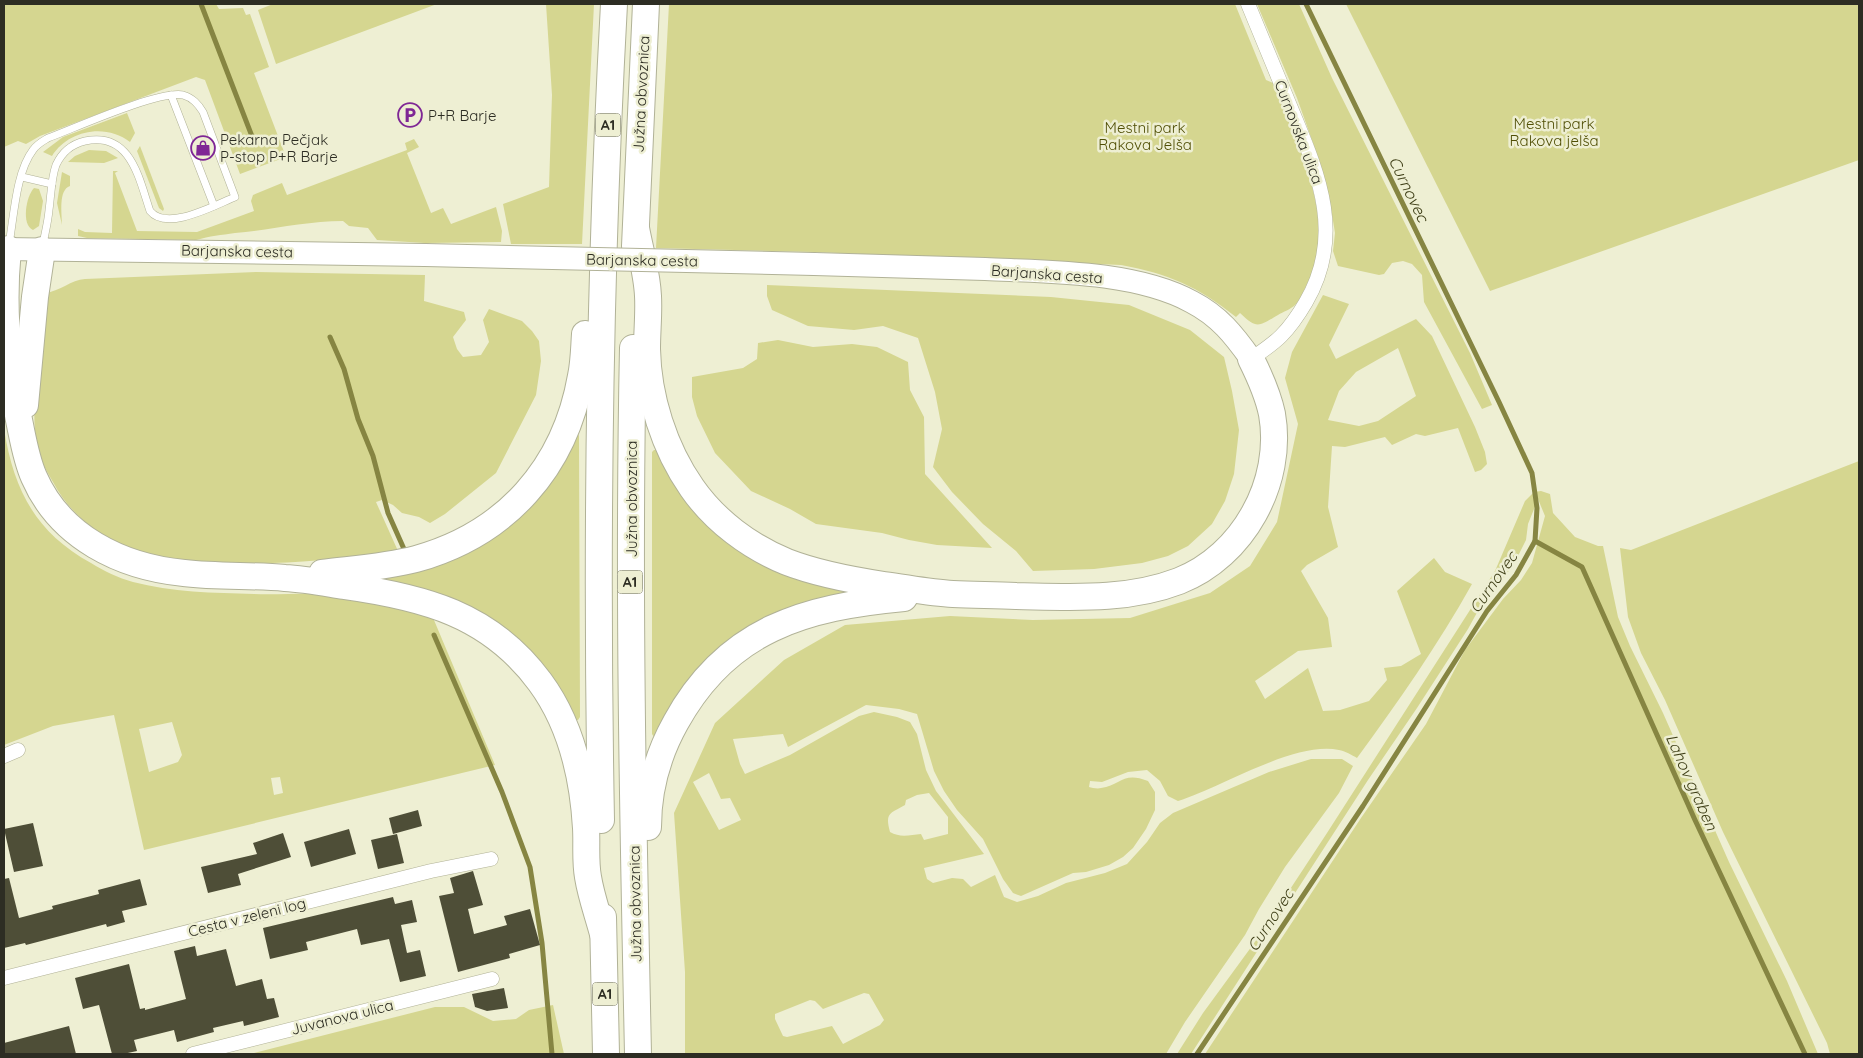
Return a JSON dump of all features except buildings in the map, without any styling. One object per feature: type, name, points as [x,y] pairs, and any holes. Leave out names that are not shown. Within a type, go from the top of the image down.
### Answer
[{"type":"highway","name":"Južna obvoznica","points":[[606,1054],[598,597],[603,246],[614,4]]},
{"type":"highway","name":"Južna obvoznica","points":[[638,1054],[630,530],[636,228],[646,4]]},
{"type":"highway","points":[[636,228],[648,294],[649,374],[659,420],[679,468],[710,510],[744,539],[786,562],[838,577],[950,594]]},
{"type":"highway","points":[[286,578],[383,566],[439,552],[484,530],[515,505],[530,489],[556,451],[569,422],[582,375],[587,296],[603,246]]},
{"type":"highway","points":[[6,249],[5,327],[10,372],[22,435],[34,478],[52,508],[70,527],[101,550],[127,561],[166,571],[224,576],[286,578],[383,591],[416,598],[457,614],[480,626],[505,645],[539,681],[554,704],[572,746],[584,798],[588,876],[603,934]]},
{"type":"highway","points":[[22,435],[35,297],[42,250]]},
{"type":"highway","points":[[635,937],[649,862],[648,822],[650,794],[656,770],[671,730],[711,671],[744,644],[759,635],[793,619],[830,607],[950,594],[1072,597],[1130,594],[1165,586],[1181,580],[1209,564],[1224,552],[1247,526],[1263,495],[1272,463],[1274,433],[1272,416],[1264,388],[1251,360]]},
{"type":"main road","name":"Barjanska cesta","points":[[6,249],[425,255],[814,264],[1076,274],[1143,283],[1169,291],[1202,307],[1230,330],[1251,360]]},
{"type":"street","name":"Curnovska ulica","points":[[1248,4],[1309,152],[1323,199],[1327,237],[1322,268],[1316,284],[1299,314],[1281,336],[1251,360]]},
{"type":"street","points":[[4,756],[18,750]]},
{"type":"street","name":"Cesta v zeleni log","points":[[4,978],[431,871],[491,859]]},
{"type":"street","name":"Juvanova ulica","points":[[193,1054],[492,979]]},
{"type":"lane","points":[[171,95],[214,206]]},
{"type":"lane","points":[[6,249],[27,159],[34,149],[48,138],[145,101],[171,95],[188,97],[198,104],[203,112],[235,197],[176,219],[167,220],[154,215],[150,210],[131,159],[120,148],[106,141],[90,140],[70,148],[57,164],[42,250]]},
{"type":"lane","points":[[22,177],[52,184]]},
{"type":"green space","points":[[4,4],[216,4],[219,9],[243,8],[246,15],[250,14],[269,67],[254,73],[286,157],[240,174],[205,80],[196,77],[40,136],[26,144],[18,141],[4,147]]},
{"type":"green space","points":[[273,4],[437,4],[276,64],[258,10]]},
{"type":"green space","points":[[546,4],[594,4],[582,244],[511,244],[503,204],[549,187],[552,95]]},
{"type":"green space","name":"Mestni park Rakova Jelša","points":[[669,4],[1235,4],[1266,80],[1273,83],[1293,130],[1311,181],[1317,207],[1319,233],[1316,258],[1308,282],[1297,303],[1262,324],[1254,324],[1240,313],[1236,317],[1208,297],[1182,283],[1168,277],[1121,265],[815,252],[656,248]]},
{"type":"green space","points":[[1257,4],[1299,4],[1332,78],[1470,353],[1492,405],[1482,409],[1424,302],[1422,275],[1412,264],[1403,261],[1392,263],[1384,274],[1379,275],[1338,266],[1333,251],[1335,233],[1329,196],[1318,157],[1297,98]]},
{"type":"green space","name":"Mestni park Rakova jelša","points":[[1346,4],[1859,4],[1859,160],[1490,291]]},
{"type":"green space","points":[[127,113],[135,133],[130,142],[110,133],[88,132],[68,140],[52,156],[43,152],[63,137]]},
{"type":"green space","points":[[414,139],[419,147],[407,153],[431,213],[443,208],[451,224],[496,207],[502,231],[501,242],[425,243],[377,240],[368,228],[349,226],[343,221],[302,224],[196,240],[87,238],[78,236],[78,229],[85,232],[112,233],[113,171],[118,171],[115,173],[137,231],[197,232],[254,211],[251,201],[253,195],[282,183],[287,195],[407,150],[405,143]]},
{"type":"green space","points":[[140,146],[164,209],[163,211],[159,208],[137,151]]},
{"type":"green space","points":[[89,150],[106,151],[118,158],[104,163],[68,162],[75,156]]},
{"type":"green space","points":[[62,172],[70,176],[70,186],[66,188],[62,197],[62,225],[57,203]]},
{"type":"green space","points":[[34,188],[39,189],[43,201],[39,226],[33,230],[27,222],[26,210],[29,197]]},
{"type":"green space","points":[[256,272],[425,275],[424,301],[464,312],[466,320],[453,337],[457,349],[463,357],[481,355],[489,342],[483,320],[489,309],[522,321],[539,341],[541,361],[536,395],[496,473],[445,514],[430,523],[419,517],[402,513],[393,505],[382,500],[376,502],[398,551],[319,560],[240,563],[178,559],[148,553],[119,543],[94,528],[71,508],[45,468],[35,435],[34,416],[46,293],[85,279]]},
{"type":"green space","points":[[767,285],[1051,297],[1129,305],[1190,330],[1224,357],[1232,391],[1239,430],[1234,474],[1225,501],[1212,524],[1188,546],[1168,556],[1142,563],[1094,569],[1033,571],[1016,551],[983,524],[952,492],[933,467],[942,429],[935,392],[918,338],[883,326],[854,330],[808,326],[772,310],[767,296]]},
{"type":"green space","points":[[1323,295],[1349,304],[1329,345],[1336,359],[1416,319],[1432,336],[1475,427],[1485,452],[1487,464],[1481,470],[1475,472],[1458,428],[1425,436],[1416,434],[1392,445],[1385,437],[1345,447],[1332,446],[1328,507],[1338,547],[1307,565],[1301,571],[1328,618],[1332,647],[1298,651],[1255,681],[1265,699],[1308,668],[1323,711],[1340,710],[1369,701],[1387,680],[1384,668],[1401,666],[1421,654],[1397,591],[1434,558],[1445,572],[1472,584],[1417,673],[1357,758],[1339,750],[1321,749],[1301,752],[1280,758],[1178,801],[1168,796],[1160,781],[1147,770],[1128,772],[1102,782],[1090,781],[1089,787],[1098,788],[1133,777],[1148,781],[1155,792],[1155,810],[1146,829],[1133,848],[1123,857],[1109,865],[1086,872],[1073,873],[1021,896],[1013,893],[1003,879],[983,839],[957,810],[944,791],[934,771],[917,714],[899,709],[866,705],[788,747],[783,734],[733,739],[745,774],[790,755],[859,716],[874,712],[910,722],[917,734],[926,770],[936,791],[984,854],[924,868],[927,879],[933,883],[952,878],[963,879],[971,887],[995,875],[1004,897],[1017,902],[1038,896],[1066,883],[1105,873],[1127,864],[1147,842],[1160,823],[1173,813],[1269,772],[1311,759],[1342,759],[1353,766],[1339,793],[1285,867],[1245,935],[1185,1022],[1166,1054],[685,1054],[685,972],[674,813],[715,723],[784,660],[845,625],[950,616],[1033,620],[1130,618],[1210,593],[1250,566],[1277,522],[1298,424],[1285,378],[1292,352]],"holes":[[[1398,348],[1416,396],[1378,421],[1359,426],[1328,420],[1339,391],[1356,372]],[[709,773],[721,799],[730,798],[741,820],[719,830],[693,782]],[[929,793],[948,817],[948,834],[924,840],[921,834],[901,836],[890,832],[888,817],[895,810],[905,805],[906,800],[917,795]],[[864,993],[869,994],[884,1020],[880,1025],[843,1044],[832,1026],[787,1037],[783,1036],[775,1019],[775,1014],[810,1000],[815,1001],[823,1009]]]},
{"type":"green space","points":[[778,340],[813,347],[852,344],[877,347],[908,362],[910,390],[924,417],[925,474],[992,548],[937,545],[882,533],[816,524],[790,509],[751,491],[715,453],[697,416],[692,397],[692,377],[743,368],[757,359],[758,343]]},
{"type":"green space","points":[[4,429],[8,451],[21,490],[30,507],[42,523],[55,538],[72,551],[117,576],[133,582],[162,588],[193,591],[341,595],[431,613],[495,765],[144,850],[114,715],[53,726],[4,745]],"holes":[[[172,722],[182,755],[178,762],[149,772],[139,729]],[[280,777],[283,793],[274,795],[271,778]]]},
{"type":"green space","points":[[577,432],[579,436],[580,717],[578,720],[575,720],[433,592],[393,582],[365,578],[444,561]]},
{"type":"green space","points":[[657,450],[681,493],[867,592],[785,610],[761,619],[741,631],[723,644],[692,677],[654,737],[652,734],[652,452]]},
{"type":"green space","points":[[1859,461],[1859,1054],[1830,1054],[1827,1043],[1723,832],[1665,700],[1641,653],[1628,617],[1620,548],[1631,550]]},
{"type":"green space","points":[[1541,491],[1550,494],[1553,513],[1575,537],[1598,546],[1603,546],[1618,617],[1630,646],[1663,713],[1729,862],[1787,981],[1818,1054],[1205,1054],[1361,818],[1426,724],[1465,650],[1503,599],[1521,580],[1532,563],[1545,516],[1538,499],[1528,524],[1526,540],[1515,562],[1503,579],[1485,598],[1468,629],[1191,1054],[1177,1054],[1203,1013],[1260,935],[1495,571],[1525,501],[1534,492]]},
{"type":"green space","points":[[553,1005],[564,1054],[250,1054],[435,1007],[464,1007],[493,1021],[516,1019],[529,1010]]},
{"type":"waterway","points":[[201,4],[255,144]]},
{"type":"waterway","name":"Curnovec","points":[[1197,1054],[1363,806],[1487,611],[1516,575],[1535,541],[1537,508],[1532,473],[1306,4]]},
{"type":"waterway","points":[[330,337],[344,369],[358,419],[373,456],[388,513],[404,549]]},
{"type":"waterway","name":"Lahov graben","points":[[1535,541],[1582,567],[1695,820],[1805,1054]]},
{"type":"waterway","points":[[434,635],[502,792],[530,867],[542,943],[552,1054]]},
{"type":"place","name":"P+R Barje","points":[[410,115]]},
{"type":"place","name":"Pekarna Pečjak P-stop P+R Barje","points":[[203,148]]}]
